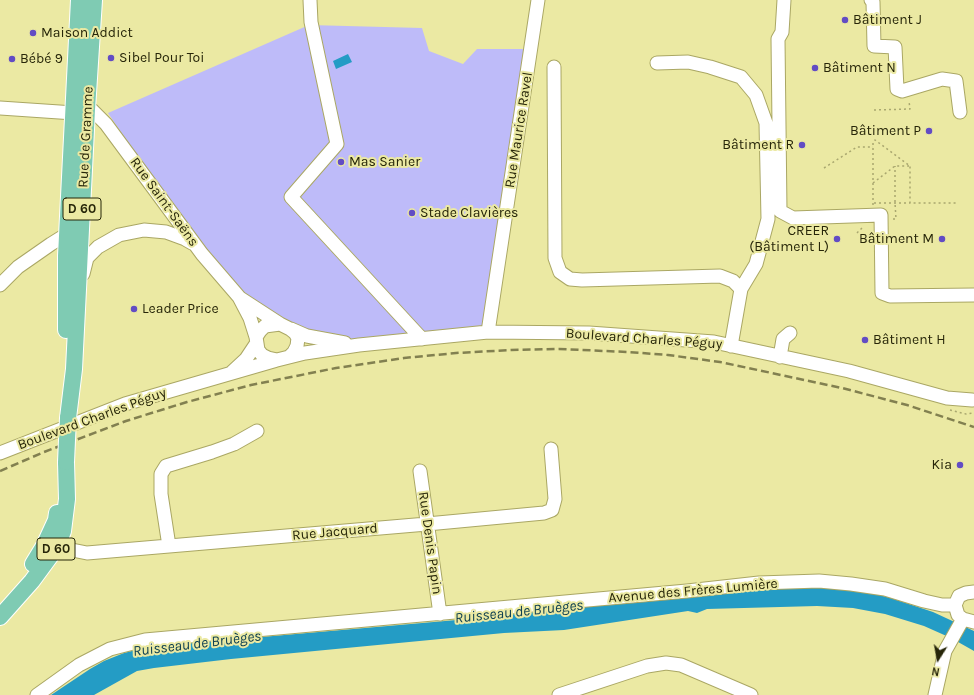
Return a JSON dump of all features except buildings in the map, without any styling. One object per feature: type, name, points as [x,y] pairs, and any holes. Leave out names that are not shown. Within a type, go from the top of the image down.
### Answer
[{"type":"main road","name":"Rue de Gramme","points":[[68,418],[74,369],[74,234],[84,52],[80,0]]},
{"type":"main road","name":"Rue de Gramme","points":[[84,52],[94,0]]},
{"type":"main road","name":"Rue de Gramme","points":[[0,617],[32,581],[57,547],[63,531],[67,499],[66,462],[68,418],[65,317],[66,256],[74,234]]},
{"type":"main road","name":"Rue de Gramme","points":[[0,604],[29,571],[44,546],[56,520],[66,462]]},
{"type":"street","points":[[310,0],[311,22],[337,144],[292,197],[422,339]]},
{"type":"street","name":"Rue Maurice Ravel","points":[[488,332],[538,0]]},
{"type":"street","points":[[784,0],[782,32],[778,39],[780,211],[792,218],[873,209],[881,215],[882,293],[890,296],[974,295]]},
{"type":"street","points":[[871,0],[873,2],[874,46],[895,47],[898,88],[902,91],[942,79],[956,81],[960,112]]},
{"type":"street","points":[[657,63],[688,62],[741,77],[756,95],[766,124],[768,219],[756,264],[741,289],[731,346]]},
{"type":"street","points":[[554,66],[555,258],[560,272],[570,279],[582,280],[720,276],[733,281],[741,289]]},
{"type":"street","points":[[0,108],[81,111]]},
{"type":"street","name":"Rue Saint-Saëns","points":[[81,111],[92,110],[106,124],[195,244],[239,297],[250,318],[256,341]]},
{"type":"street","points":[[74,369],[83,269],[87,258],[98,247],[119,235],[144,230],[166,232],[195,244]]},
{"type":"street","points":[[0,285],[18,267],[51,244],[74,234]]},
{"type":"street","name":"Rue Saint-Saëns","points":[[239,297],[285,326]]},
{"type":"street","points":[[231,374],[246,359],[260,331],[265,326],[285,326],[298,338],[297,346],[290,357],[276,360],[262,355],[256,341]]},
{"type":"street","name":"Boulevard Charles Péguy","points":[[285,326],[302,334],[321,340],[359,345]]},
{"type":"street","name":"Boulevard Charles Péguy","points":[[290,357],[359,345],[488,332],[589,333],[714,342],[848,371],[973,405]]},
{"type":"street","points":[[780,356],[783,340],[790,333]]},
{"type":"street","name":"Boulevard Charles Péguy","points":[[0,453],[125,404],[182,386],[231,374],[276,360]]},
{"type":"street","points":[[169,546],[161,494],[161,474],[166,466],[234,444],[257,432]]},
{"type":"street","name":"Rue Jacquard","points":[[57,547],[87,553],[544,513],[552,510],[555,499],[551,449]]},
{"type":"street","name":"Rue Denis Papin","points":[[420,471],[440,614]]},
{"type":"street","name":"Avenue des Frères Lumière","points":[[37,695],[79,665],[110,649],[145,640],[440,614],[759,583],[819,581],[851,584],[885,590],[942,605],[955,605]]},
{"type":"street","points":[[935,695],[945,651],[950,640],[966,622],[958,615],[955,605],[959,596],[974,591]]},
{"type":"street","points":[[559,695],[574,693],[647,666],[672,663],[681,665],[751,695]]},
{"type":"path","points":[[874,110],[910,109],[909,89]]},
{"type":"path","points":[[910,166],[875,140],[873,142],[873,209],[895,203],[956,203]]},
{"type":"path","points":[[824,168],[857,147],[873,147]]},
{"type":"path","points":[[873,184],[895,166],[910,166]]},
{"type":"path","points":[[895,166],[896,218]]},
{"type":"path","points":[[910,166],[910,203]]},
{"type":"path","points":[[945,408],[966,414],[973,405]]},
{"type":"shaded area","points":[[309,25],[422,28],[429,51],[463,64],[477,49],[531,49],[488,332],[359,345],[321,340],[239,297],[195,244],[108,113]]},
{"type":"water","points":[[348,54],[352,62],[336,69],[333,61]]},
{"type":"water","name":"Ruisseau de Bruèges","points":[[811,586],[867,592],[891,598],[933,612],[974,631],[974,651],[951,638],[924,626],[885,614],[853,608],[817,606],[707,609],[697,613],[688,611],[564,630],[504,633],[231,659],[154,668],[137,671],[94,695],[51,695],[104,661],[124,653],[147,647],[468,619],[752,589]]},
{"type":"railway","points":[[0,471],[44,452],[126,421],[187,402],[251,385],[336,368],[404,358],[511,350],[559,349],[628,352],[668,355],[720,362],[842,388],[907,405],[974,427]]},
{"type":"place","name":"Bâtiment J","points":[[845,20]]},
{"type":"place","name":"Maison Addict","points":[[33,33]]},
{"type":"place","name":"Sibel Pour Toi","points":[[111,58]]},
{"type":"place","name":"Bébé 9","points":[[12,59]]},
{"type":"place","name":"Bâtiment N","points":[[815,68]]},
{"type":"place","name":"Bâtiment P","points":[[929,131]]},
{"type":"place","name":"Bâtiment R","points":[[802,145]]},
{"type":"place","name":"Mas Sanier","points":[[341,162]]},
{"type":"place","name":"Stade Clavières","points":[[412,213]]},
{"type":"place","name":"CREER (Bâtiment L)","points":[[837,239]]},
{"type":"place","name":"Bâtiment M","points":[[942,239]]},
{"type":"place","name":"Leader Price","points":[[134,309]]},
{"type":"place","name":"Bâtiment H","points":[[865,340]]},
{"type":"place","name":"Kia","points":[[960,465]]}]
